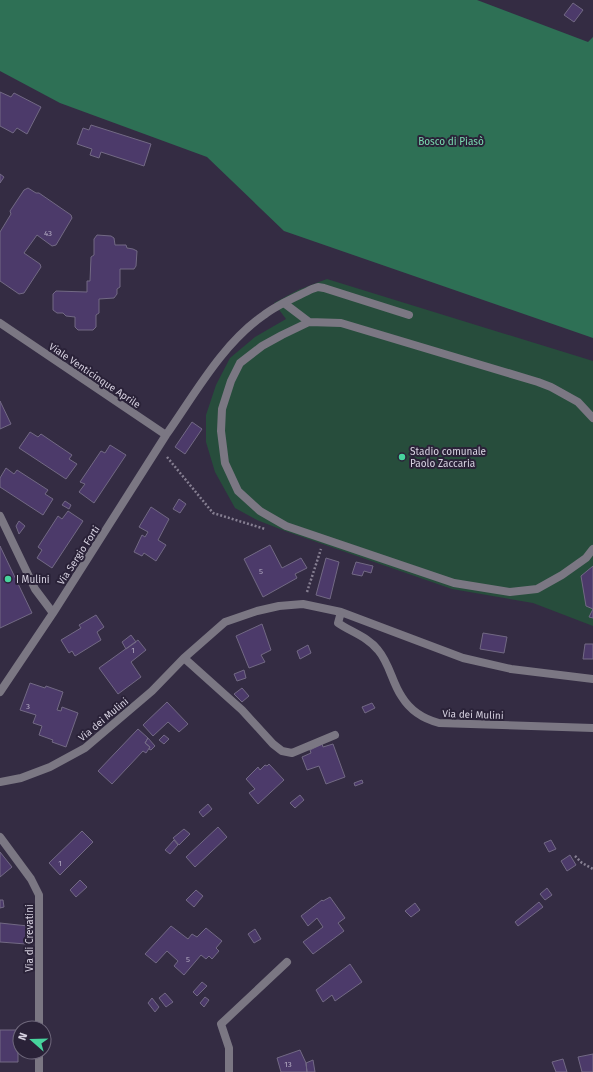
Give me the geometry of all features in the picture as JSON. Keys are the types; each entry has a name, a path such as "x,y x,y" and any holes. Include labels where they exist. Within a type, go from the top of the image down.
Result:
{"street":[{"path":"158,447 224,352 250,325 264,314 284,303 318,287 409,315"},
{"path":"284,303 309,322"},
{"path":"593,418 578,402 551,387 538,382 341,323 309,322 282,334 262,346 240,363 231,381 222,409 221,431 225,463 238,491 260,511 286,526 454,583 510,592 537,589 586,558 593,549"},
{"name":"Viale Venticinque Aprile","path":"0,323 166,435"},
{"name":"Via Sergio Forti","path":"0,692 53,613 158,447"},
{"path":"0,516 35,589 53,613"},
{"name":"Via dei Mulini","path":"0,782 21,778 50,767 84,748 152,691 184,658 225,622 257,611 279,606 303,604 340,612 463,658 511,669 593,678"},
{"name":"Via dei Mulini","path":"340,612 338,623 348,630 361,635 372,642 380,651 402,697 414,711 429,720 439,723 593,728"},
{"path":"184,658 242,710 273,744 282,751 292,753 335,735"},
{"name":"Via di Crevatini","path":"0,837 31,879 39,895 39,1020"},
{"path":"229,1072 229,1048 221,1024 287,962"},
{"path":"39,1060 39,1072"}],"path":[{"path":"158,447 213,513 271,531"},
{"path":"303,604 321,548"},
{"path":"575,856 582,863 593,869"}],"green space":[{"name":"Bosco di Piasò","path":"0,0 477,0 588,42 593,37 593,338 284,231 207,157 60,103 0,71"},
{"name":"Stadio comunale Paolo Zaccaria","path":"327,279 593,361 593,626 533,603 452,589 285,531 257,520 235,508 215,472 206,442 206,415 216,385 230,358 255,337 286,319 274,303 298,290"}],"building":[{"path":"573,3 583,10 574,22 564,15"},
{"path":"0,92 11,97 14,93 41,107 27,134 17,128 13,133 0,126"},
{"path":"91,125 151,144 144,166 101,152 99,158 90,155 92,149 77,144 83,128 89,130"},
{"path":"0,174 4,177 0,183"},
{"path":"28,188 36,193 39,193 71,215 72,218 56,245 52,246 37,235 24,253 40,264 41,267 24,293 19,294 0,281 0,232 11,214 10,211 24,190"},
{"path":"97,235 111,236 114,238 115,245 126,245 127,248 137,251 136,266 134,269 120,269 120,287 117,289 117,294 114,298 99,299 99,313 96,315 96,327 93,330 78,330 75,327 75,317 66,316 63,313 57,313 53,310 53,294 56,291 87,292 87,281 90,281 91,257 94,255 94,239"},
{"path":"0,401 11,424 0,429"},
{"path":"192,422 202,429 185,454 175,447"},
{"path":"30,432 38,437 41,434 72,455 69,459 77,464 66,479 19,448"},
{"path":"110,445 126,455 94,503 79,492 85,484 80,482 101,451 105,453"},
{"path":"6,468 14,474 17,470 48,490 45,494 53,499 43,515 0,487 0,478"},
{"path":"179,499 186,504 180,513 173,509"},
{"path":"65,501 71,505 69,509 62,505"},
{"path":"151,507 169,519 158,540 166,545 156,561 144,553 142,556 134,552 142,535 145,537 148,532 139,527"},
{"path":"68,511 83,521 52,568 37,558 42,550 38,547 58,516 62,519"},
{"path":"19,521 25,526 19,534 16,526"},
{"path":"270,545 282,568 301,558 307,568 295,574 297,578 263,597 244,559"},
{"name":"I Mulini","path":"0,546 32,613 0,628"},
{"path":"326,558 339,562 330,599 316,595"},
{"path":"356,562 373,566 371,573 364,571 362,576 352,574"},
{"path":"593,566 593,609 586,606 581,576"},
{"path":"593,609 593,618 589,617"},
{"path":"96,615 104,627 97,632 101,640 75,656 72,651 69,653 61,640 81,628 79,625"},
{"path":"262,624 271,650 261,655 265,662 249,668 236,636"},
{"path":"483,633 507,637 504,653 480,649"},
{"path":"131,635 136,642 126,649 122,642"},
{"path":"138,640 146,650 131,662 141,677 118,694 99,668"},
{"path":"585,644 593,644 593,659 583,659"},
{"path":"308,645 311,653 300,659 297,651"},
{"path":"244,670 246,678 237,681 234,674"},
{"path":"30,683 45,688 46,686 63,692 57,710 61,711 62,707 78,713 66,747 39,735 42,726 33,723 36,715 20,710"},
{"path":"242,688 249,696 242,702 234,694"},
{"path":"167,702 188,724 179,732 168,722 153,736 143,725"},
{"path":"372,703 375,708 365,713 362,707"},
{"path":"138,729 148,738 145,743 150,747 146,753 143,751 112,784 98,771"},
{"path":"164,735 169,739 164,744 159,740"},
{"path":"148,738 155,746 151,750 145,743"},
{"path":"322,744 323,747 333,744 345,777 326,784 319,766 307,770 302,757 311,753 310,750"},
{"path":"269,764 284,780 258,804 249,793 255,789 246,779 258,767 260,770 265,765 267,766"},
{"path":"362,780 363,783 355,786 354,783"},
{"path":"300,795 304,800 295,808 290,803"},
{"path":"208,804 212,809 203,817 199,812"},
{"path":"218,827 227,837 195,867 186,857"},
{"path":"184,829 190,834 179,845 173,838"},
{"path":"82,831 93,842 60,875 49,863"},
{"path":"174,840 178,845 170,854 165,850"},
{"path":"551,840 556,849 549,852 544,843"},
{"path":"0,852 12,867 0,877"},
{"path":"570,855 576,865 567,871 561,861"},
{"path":"80,880 87,887 76,897 70,890"},
{"path":"547,888 552,895 545,900 540,894"},
{"path":"196,890 203,896 194,907 186,900"},
{"path":"330,897 345,918 338,923 344,931 313,954 303,942 323,927 317,918 308,926 301,916 322,900 323,901"},
{"path":"0,900 3,900 4,907 0,908"},
{"path":"539,902 543,907 518,926 515,922"},
{"path":"415,903 420,910 411,917 405,911"},
{"path":"0,923 28,926 26,944 0,942"},
{"path":"171,926 188,939 192,934 197,937 206,928 222,941 216,948 219,951 212,959 209,956 206,959 201,955 184,975 174,966 178,961 167,951 156,963 145,954"},
{"path":"255,929 261,939 254,943 248,934"},
{"path":"350,964 362,982 335,1001 332,995 323,1002 316,990"},
{"path":"202,982 207,986 197,996 193,992"},
{"path":"165,993 173,1002 166,1007 159,998"},
{"path":"205,997 209,1000 204,1007 200,1003"},
{"path":"152,998 159,1007 155,1012 148,1003"},
{"path":"0,1030 12,1030 12,1060 18,1060 18,1062 0,1062"},
{"path":"300,1050 306,1063 307,1072 281,1072 277,1058"},
{"path":"593,1054 593,1072 582,1072 578,1057"},
{"path":"563,1059 567,1072 556,1072 552,1062"},
{"path":"313,1060 315,1072 307,1072 306,1063"}],"place":[{"name":"Stadio comunale Paolo Zaccaria","path":"402,457"},
{"name":"I Mulini","path":"8,579"}]}
